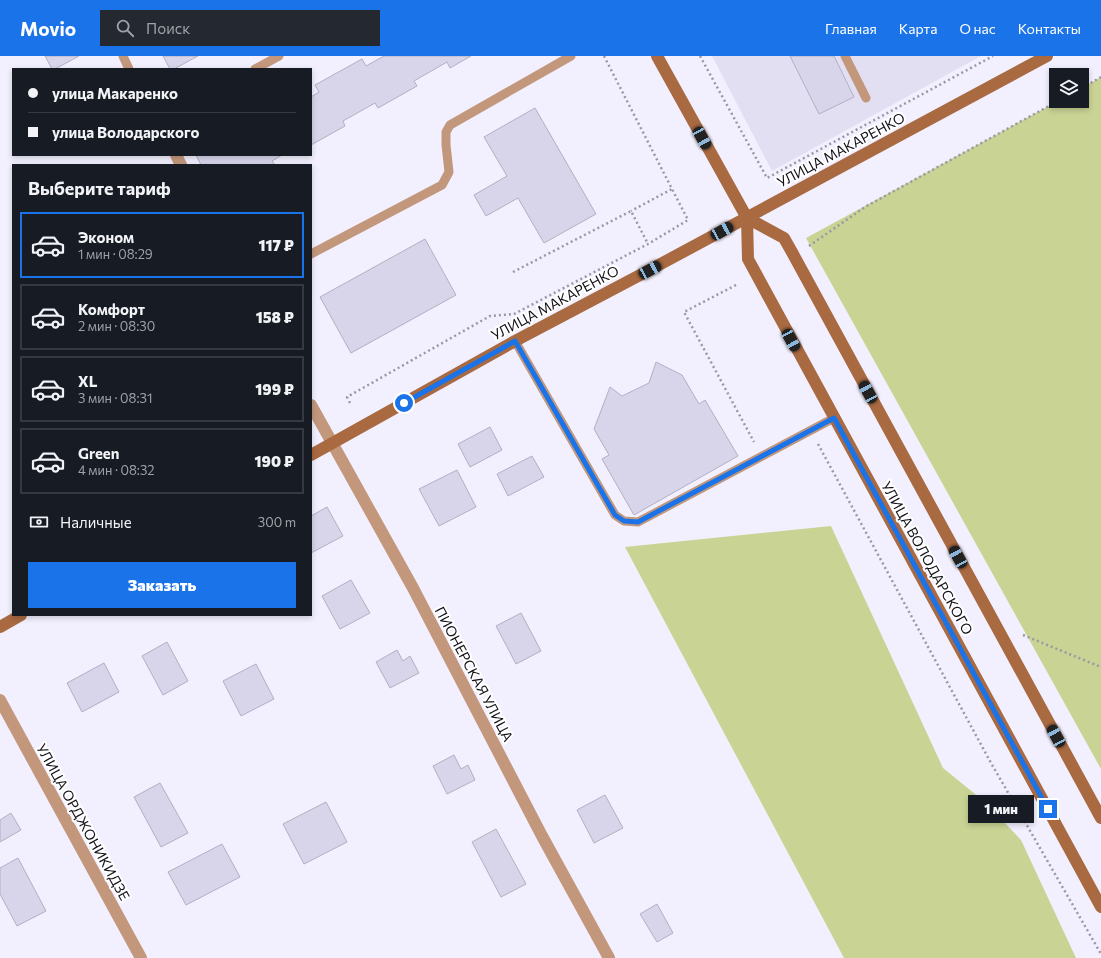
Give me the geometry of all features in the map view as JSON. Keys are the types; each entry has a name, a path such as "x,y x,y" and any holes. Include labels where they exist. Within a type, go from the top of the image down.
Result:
{"main road":[{"name":"УЛИЦА ВОЛОДАРСКОГО","path":"657,56 747,218 748,260 1101,907"},
{"name":"УЛИЦА МАКАРЕНКО","path":"312,454 515,341 1047,56"},
{"name":"УЛИЦА ВОЛОДАРСКОГО","path":"747,218 784,238 1101,818"},
{"path":"0,627 19,616"}],"street":[{"name":"ПИОНЕРСКАЯ УЛИЦА","path":"312,407 413,588 542,836 609,958"},
{"name":"УЛИЦА ОРДЖОНИКИДЗЕ","path":"0,700 141,958"}],"lane":[{"path":"123,56 129,68"},
{"path":"257,68 279,56"},
{"path":"312,253 442,184 449,172 446,132 450,125 571,56"},
{"path":"845,56 866,98"},
{"path":"515,341 615,515 624,521 638,522 834,418"}],"path":[{"path":"350,403 347,397 490,316 514,314 648,244 688,220 604,56"},
{"path":"700,56 767,178 993,56"},
{"path":"1089,84 1101,78"},
{"path":"808,246 864,207 1049,106"},
{"path":"513,272 672,188"},
{"path":"631,210 648,244"},
{"path":"736,285 684,312 762,456"},
{"path":"810,430 991,763 1101,954"},
{"path":"1023,635 1101,667"}],"shaded area":[{"path":"712,56 981,56 772,171"}],"green space":[{"path":"1101,77 1101,769 806,238 1049,106 1049,108 1089,108 1089,84"},
{"path":"831,526 943,768 986,803 1021,840 1076,958 844,958 625,547"}],"building":[{"path":"45,56 79,56 57,68 51,68"},
{"path":"163,56 198,56 176,68 169,68"},
{"path":"384,56 471,56 450,68 447,62 414,81 417,86 378,108 375,103 343,121 345,126 312,144 312,96 319,92 315,85 362,59 366,66"},
{"path":"790,56 834,56 854,97 819,114"},
{"path":"535,108 596,214 544,243 518,198 486,216 474,195 507,176 484,137"},
{"path":"196,156 280,156 272,161 274,164 200,164"},
{"path":"425,239 456,295 351,353 320,297"},
{"path":"656,362 682,375 699,404 705,400 738,456 634,515 602,459 609,455 594,429 610,387 622,396 649,383"},
{"path":"490,427 502,450 470,467 458,444"},
{"path":"532,456 544,477 508,496 497,474"},
{"path":"457,470 476,507 439,526 419,489"},
{"path":"327,507 343,536 312,552 312,515"},
{"path":"351,580 370,613 340,629 322,596"},
{"path":"521,613 541,651 516,664 496,626"},
{"path":"167,642 188,681 163,695 142,656"},
{"path":"397,650 403,661 410,656 419,673 390,688 376,662"},
{"path":"104,663 119,692 82,712 67,683"},
{"path":"256,664 274,699 241,716 223,681"},
{"path":"454,755 461,769 468,765 475,780 447,794 433,766"},
{"path":"160,783 188,833 161,847 134,797"},
{"path":"605,795 623,828 594,843 577,810"},
{"path":"326,802 347,842 304,864 283,824"},
{"path":"11,813 21,830 0,842 0,820"},
{"path":"496,829 526,884 501,897 472,842"},
{"path":"222,844 240,877 186,905 168,872"},
{"path":"18,858 46,911 17,926 0,894 0,868"},
{"path":"657,904 673,933 657,942 640,914"}],"route":[{"path":"404,403 515,341 615,515 624,521 638,522 834,418 1048,809"}]}
